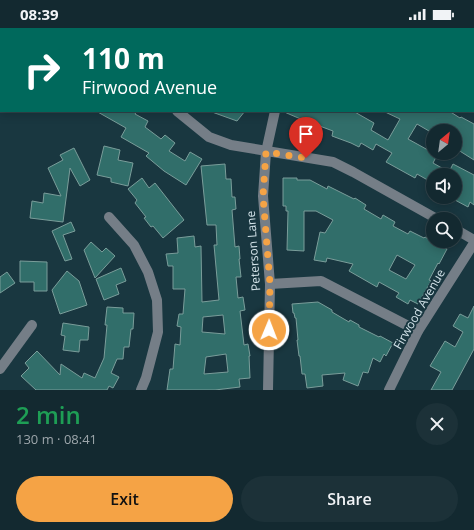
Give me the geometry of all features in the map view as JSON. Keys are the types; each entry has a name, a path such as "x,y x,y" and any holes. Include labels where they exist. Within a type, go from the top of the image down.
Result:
{"street":[{"path":"178,112 209,137 231,145 333,162 354,172 426,213"},
{"name":"Peterson Lane","path":"268,390 270,284 263,196 266,152 275,112"},
{"path":"109,217 134,246 148,272 157,300 158,332 146,378 140,390"},
{"name":"Firwood Avenue","path":"390,390 418,332 474,242 462,234"},
{"path":"270,284 321,281 418,332"},
{"path":"0,369 32,325"}],"building":[{"path":"98,112 136,112 135,114 148,121 145,127 161,139 165,135 175,143 169,151 185,161 190,152 202,159 186,185 164,171 146,156 149,153 121,137 126,128"},
{"path":"212,112 244,112 237,121"},
{"path":"284,112 355,112 374,123 371,130 388,140 400,119 385,112 451,112 474,124 474,160 462,152 462,124 426,124 426,129 417,124 408,139 426,149 426,160 434,160 433,163 442,168 426,168 426,179 417,174 415,178 386,162 392,153 376,144 373,150 361,143 359,147 332,136 333,131 317,125 313,136 299,130 303,120"},
{"path":"104,146 120,150 118,160 133,163 128,186 111,182 111,178 97,175"},
{"path":"74,148 90,180 80,186 70,168 63,222 30,218 32,201 43,203 44,193 61,196 48,168 63,160 60,155"},
{"path":"225,164 226,179 231,179 232,197 235,197 236,209 232,210 235,247 239,246 240,259 241,277 236,277 238,298 243,297 245,310 240,311 244,345 248,344 250,356 250,378 239,379 240,387 215,390 167,390 170,369 173,369 175,344 180,345 181,327 177,326 179,314 183,314 185,289 173,289 173,266 168,266 166,254 178,253 177,238 194,236 195,247 201,246 202,302 219,300 214,245 217,245 216,225 207,225 201,166","holes":["223,315 225,334 202,332 203,317","226,354 228,372 204,374 206,357"]},
{"path":"453,164 461,168 451,168"},
{"path":"462,169 474,175 474,205 470,202 468,207 462,204"},
{"path":"142,178 149,188 155,183 184,220 163,238 144,218 146,217 135,203 137,200 128,189"},
{"path":"283,178 310,180 327,189 328,186 354,199 355,198 366,205 364,209 381,219 383,215 395,222 393,226 408,234 410,231 426,238 426,248 447,249 429,280 431,281 418,304 410,300 408,304 396,297 399,293 379,282 377,287 349,271 353,264 327,258 326,262 314,260 320,232 325,233 333,220 316,211 304,211 304,251 287,250 288,211 286,211 286,206 283,206","holes":["397,255 415,265 406,279 389,270"]},
{"path":"71,222 75,231 63,235 72,259 65,261 52,231"},
{"path":"91,242 102,252 106,248 115,256 95,278 84,250"},
{"path":"20,261 47,262 47,291 34,291 34,282 20,282"},
{"path":"121,268 126,281 116,285 119,294 104,300 96,279"},
{"path":"67,271 79,281 87,305 60,314 52,290"},
{"path":"7,272 15,283 0,293 0,277"},
{"path":"318,302 349,322 350,320 359,325 359,327 393,343 386,356 384,354 380,362 373,358 368,373 363,372 358,386 343,380 345,373 322,375 323,386 307,388 305,374 302,374 297,340 296,318 293,313 292,304"},
{"path":"474,306 474,349 452,390 431,390 441,372 430,366 445,341 455,347 463,332 453,326 460,314 468,318"},
{"path":"107,307 123,308 123,313 134,313 133,329 131,329 129,347 124,347 123,359 117,359 111,373 119,377 113,388 109,386 107,390 36,390 21,376 29,368 25,363 37,351 60,375 61,364 82,378 84,373 95,378 104,358"},
{"path":"63,323 89,327 88,340 80,340 79,352 63,350 65,336 61,335"}],"route":[{"path":"269,330 270,284 263,196 266,152 306,158"}]}
